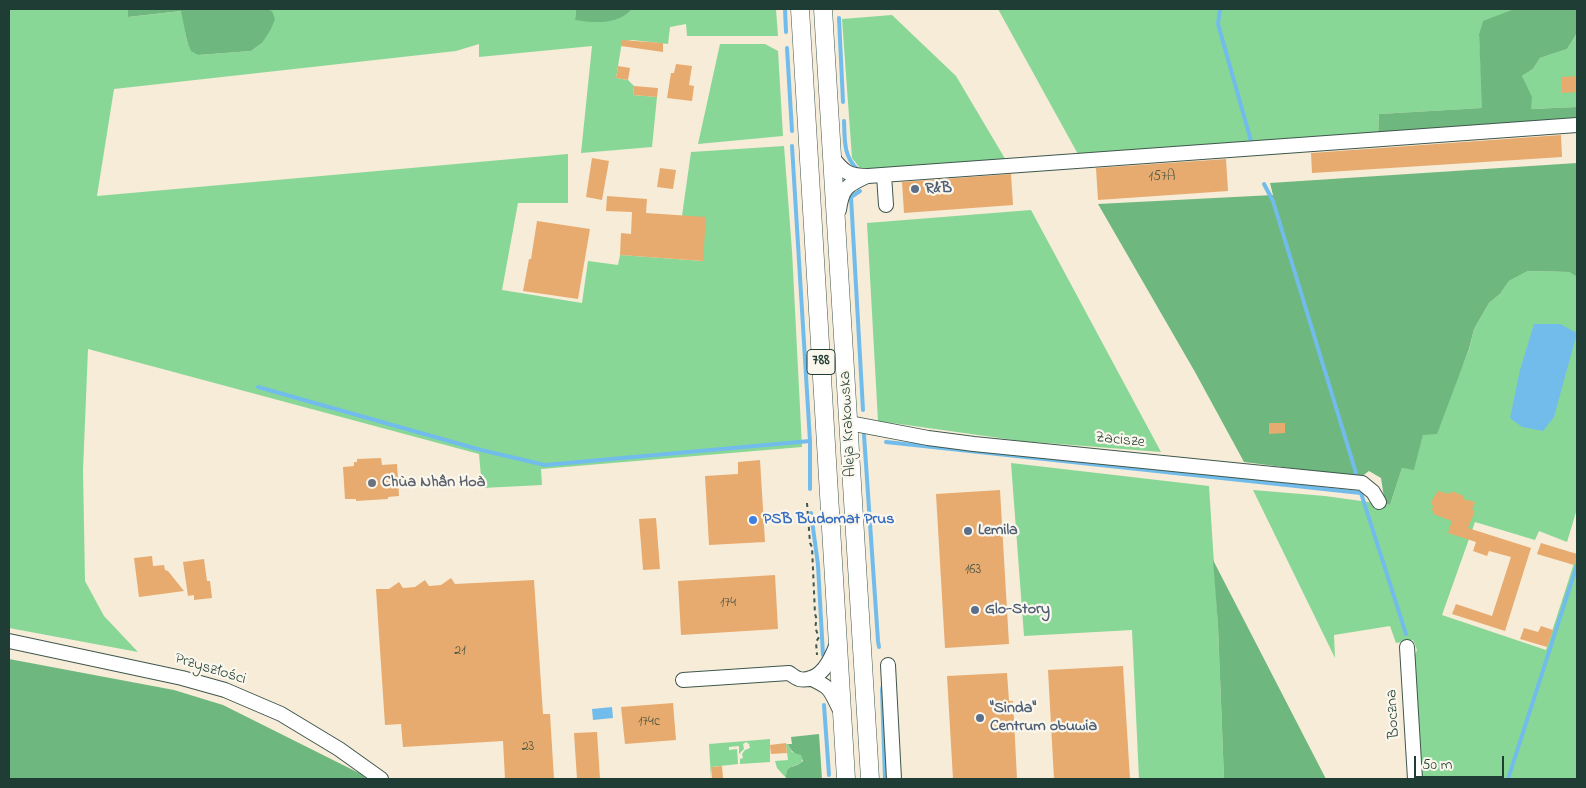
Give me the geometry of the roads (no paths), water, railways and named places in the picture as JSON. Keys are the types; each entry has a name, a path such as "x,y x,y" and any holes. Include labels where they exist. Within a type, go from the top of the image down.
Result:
{"main road":[{"name":"Aleja Krakowska","path":"800,9 846,779"},
{"name":"Aleja Krakowska","path":"824,9 870,779"}],"street":[{"path":"832,157 849,174 868,176 1577,125"},
{"path":"884,175 886,205"},
{"path":"836,225 841,196 846,188 853,182 868,176"},
{"name":"Zacisze","path":"849,423 928,438 974,444 1362,483 1373,492 1379,502"},
{"name":"Przyszłości","path":"9,641 182,678 225,690 281,714 339,749 381,779"},
{"path":"683,680 789,673 798,679 810,678 825,669 838,641"},
{"name":"Boczna","path":"1407,647 1416,779"},
{"path":"888,665 894,779"},
{"path":"810,678 827,686 842,714"}],"water":[{"path":"1534,324 1560,324 1577,333 1554,417 1543,431 1522,427 1510,418 1520,370"},
{"path":"612,707 613,718 593,720 592,709"}],"waterway":[{"path":"785,9 786,32"},
{"path":"1220,9 1218,24 1251,141"},
{"path":"839,18 843,102"},
{"path":"787,48 792,131"},
{"path":"844,121 847,153 852,164 857,169"},
{"path":"792,146 810,441 810,489"},
{"path":"1264,184 1273,201 1356,473"},
{"path":"860,191 851,197 863,410"},
{"path":"258,387 481,450 545,465 810,441"},
{"path":"864,435 879,647"},
{"path":"886,442 1361,493 1406,634"},
{"path":"811,513 818,565 823,655"},
{"path":"1508,779 1577,565"},
{"path":"883,685 885,779"},
{"path":"824,705 829,775"}],"place":[{"name":"R&B","path":"915,189"},
{"name":"Chùa Nhân Hoà","path":"372,483"},
{"name":"PSB Budomat Prus","path":"753,520"},
{"name":"Lemila","path":"968,531"},
{"name":"Glo-Story","path":"975,610"},
{"name":"\"Sinda\" Centrum obuwia","path":"980,718"}]}
